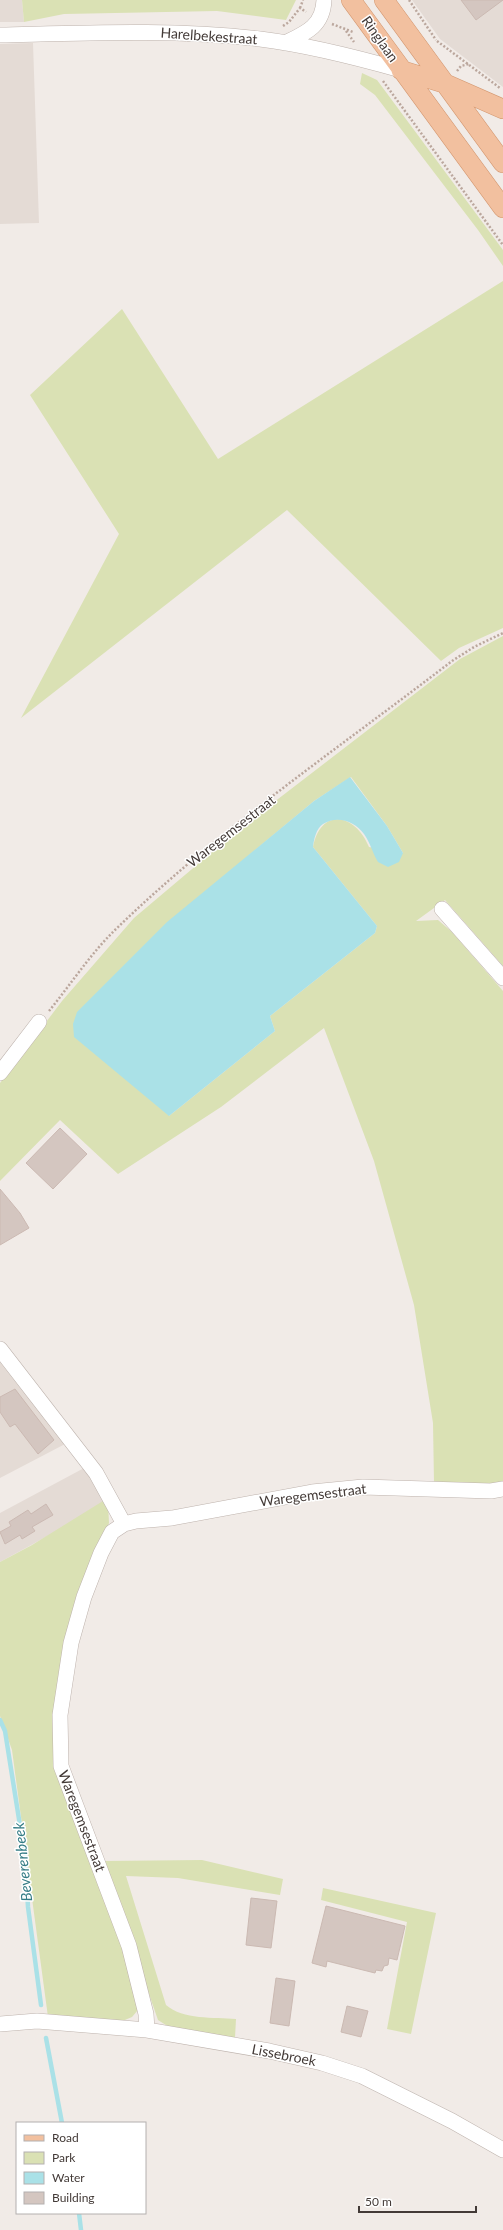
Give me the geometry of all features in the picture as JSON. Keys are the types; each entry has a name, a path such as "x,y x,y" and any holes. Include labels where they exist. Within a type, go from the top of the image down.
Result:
{"main road":[{"name":"Ringlaan","path":"351,0 408,74 503,208"},
{"name":"Ringlaan","path":"384,0 429,61 451,79 503,163"},
{"path":"408,74 451,79 503,109"}],"street":[{"path":"285,43 313,28 323,12 324,0"},
{"name":"Harelbekestraat","path":"0,35 159,32 285,43 368,61 408,74"},
{"path":"442,909 503,978"},
{"path":"0,1073 39,1022"},
{"path":"0,1349 96,1473 124,1524"},
{"name":"Waregemsestraat","path":"147,2030 146,2014 129,1946 60,1766 60,1715 66,1669 84,1597 101,1553 112,1532 124,1524 172,1518 292,1495 363,1487 491,1491 503,1489"},
{"name":"Lissebroek","path":"0,2024 46,2022 147,2030 277,2053 322,2063 362,2076 452,2121 503,2150"}],"path":[{"path":"300,8 303,0"},
{"path":"409,0 437,41 503,90"},
{"path":"346,31 503,245"},
{"path":"451,79 461,66 470,65"},
{"name":"Waregemsestraat","path":"39,1022 115,930 182,870 226,834 452,661 474,647 503,633"}],"shaded area":[{"path":"0,0 22,0 24,22 0,22"},
{"path":"412,0 503,0 503,87 440,39"},
{"path":"33,43 39,223 0,224 0,44"},
{"path":"0,1360 67,1443 0,1478"},
{"path":"86,1467 108,1503 0,1562 0,1513"}],"green space":[{"path":"22,0 296,0 286,20 217,11 64,14 24,22"},
{"path":"362,73 377,80 503,250 503,266 478,230 375,95 360,84"},
{"path":"503,281 503,628 459,648 441,661 287,510 21,718 119,534 30,395 122,309 218,459"},
{"path":"503,636 503,966 445,900 416,921 438,920 452,932 503,991 503,1483 434,1483 433,1423 414,1305 374,1161 324,1028 221,1107 118,1174 60,1120 0,1181 0,1083 62,1001 134,918 243,826 460,659","holes":["351,777 387,826 403,853 369,847 356,827 339,819 331,820 323,825 317,834 313,847 377,926 375,933 270,1016 275,1031 169,1116 248,856 314,801"]},
{"path":"103,1501 108,1503 109,1523 91,1569 55,1734 123,1943 138,2010 132,2017 120,2022 48,2017 12,1750 0,1716 0,1562 32,1545"},
{"path":"202,1860 283,1879 280,1895 178,1878 126,1876 166,2005 181,2013 199,2017 236,2019 235,2038 169,2027 158,2020 103,1861"},
{"path":"323,1888 436,1913 411,2034 387,2029 407,1922 321,1900"}],"water":[{"path":"350,777 387,826 403,853 399,862 388,867 378,862 368,841 360,829 351,823 340,820 328,821 321,826 317,831 313,847 377,926 375,933 270,1016 275,1031 169,1116 74,1037 73,1024 77,1012 167,922 314,801"}],"building":[{"path":"461,0 503,0 476,20"},
{"path":"60,1128 87,1154 53,1189 26,1163"},
{"path":"0,1189 20,1213 29,1228 0,1245"},
{"path":"15,1389 54,1440 38,1454 15,1424 10,1427 0,1412 0,1397"},
{"path":"46,1504 53,1515 32,1527 35,1531 22,1539 20,1535 5,1544 0,1532 11,1526 9,1522 28,1510 31,1514"},
{"path":"251,1898 277,1901 271,1948 246,1945"},
{"path":"326,1906 405,1926 397,1960 389,1958 388,1965 384,1966 382,1971 376,1970 375,1973 327,1961 326,1967 312,1963"},
{"path":"276,1978 295,1981 289,2026 270,2023"},
{"path":"347,2006 368,2011 361,2037 341,2032"}],"waterway":[{"name":"Beverenbeek","path":"0,1720 5,1731 25,1857 28,1907 41,2005"},
{"name":"Beverenbeek","path":"46,2038 62,2122"},
{"name":"Beverenbeek","path":"79,2214 81,2230"}]}
